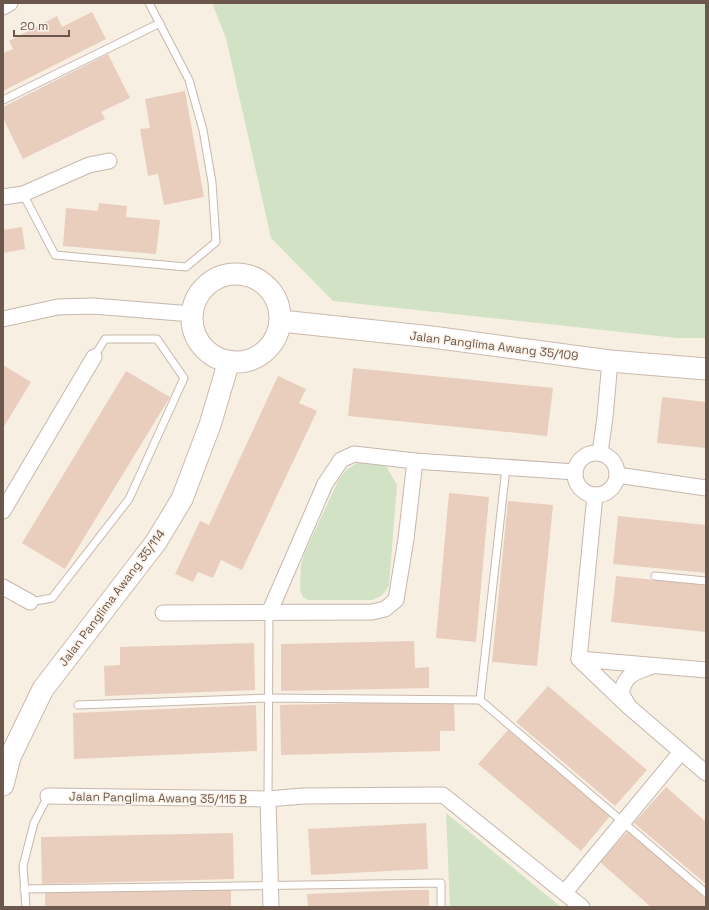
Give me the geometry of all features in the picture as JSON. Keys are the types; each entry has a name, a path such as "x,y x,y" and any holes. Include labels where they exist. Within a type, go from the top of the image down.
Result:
{"street":[{"path":"3,7 10,3"},
{"path":"3,197 23,194 89,165 109,160"},
{"path":"228,275 242,275 256,279 267,287 276,298 281,321 275,340 265,352 253,359 238,362 223,361 210,354 199,343 193,329 192,314 196,301 204,289 215,280 228,275"},
{"path":"3,320 58,307 93,306 192,314"},
{"name":"Jalan Panglima Awang 35/109","path":"281,321 432,337 610,361 706,369"},
{"path":"3,511 94,357"},
{"name":"Jalan Panglima Awang 35/114","path":"3,786 10,757 43,689 156,542 182,499 210,426 229,361"},
{"path":"600,453 610,361"},
{"path":"600,453 606,455 614,463 617,475 616,481 612,487 601,494 595,495 582,490 575,478 575,472 577,465 586,455 600,453"},
{"path":"269,613 325,484 341,460 354,454 415,461 575,472"},
{"path":"163,613 372,612 385,609 396,600 406,539 415,461"},
{"path":"617,475 706,488"},
{"path":"579,659 595,495"},
{"path":"3,587 30,602"},
{"path":"579,659 706,670"},
{"path":"579,659 628,706 706,773"},
{"path":"628,706 621,693 624,682 633,673 652,666"},
{"path":"565,892 681,752"},
{"name":"Jalan Panglima Awang 35/115 B","path":"48,796 268,799 303,796 442,795 582,907"},
{"path":"268,799 270,907"}],"lane":[{"path":"23,194 55,255 186,267 216,242 212,182 203,130 189,80 149,3"},
{"path":"3,100 160,23"},
{"path":"30,602 52,598 129,499 184,378 157,339 105,339 94,357"},
{"path":"480,700 506,468"},
{"path":"656,576 706,581"},
{"path":"268,799 269,613"},
{"path":"78,705 268,698 480,700 706,893"},
{"path":"26,907 23,866 34,823 48,796"},
{"path":"24,889 441,883 441,907"}],"green space":[{"path":"212,3 706,3 706,338 677,338 333,301 271,238 226,38"},
{"path":"357,463 376,463 386,466 397,485 389,585 378,598 372,600 308,600 303,597 300,590 301,565 305,552 339,479 346,470"},
{"path":"446,813 561,907 450,907"}],"building":[{"path":"92,12 106,39 3,91 3,53 13,49 9,41 57,16 62,27"},
{"path":"108,54 130,98 101,112 105,119 23,159 3,118 3,107"},
{"path":"185,91 204,197 164,205 158,174 148,176 140,129 150,128 145,99"},
{"path":"99,203 127,206 126,217 160,220 156,254 63,246 66,208 98,211"},
{"path":"22,227 25,249 3,253 3,230"},
{"path":"3,365 31,382 3,428"},
{"path":"353,368 553,388 547,436 348,416"},
{"path":"126,371 170,397 65,569 22,543"},
{"path":"278,376 306,389 299,403 317,411 242,570 221,560 213,578 198,572 193,582 175,574 200,521 209,525"},
{"path":"662,397 706,402 706,448 657,443"},
{"path":"449,493 489,497 476,642 436,638"},
{"path":"508,501 553,505 537,666 492,662"},
{"path":"618,516 706,525 706,573 613,564"},
{"path":"616,576 706,585 706,632 611,622"},
{"path":"414,641 415,668 429,667 429,688 281,691 281,644"},
{"path":"254,643 255,690 105,696 104,666 120,665 120,647"},
{"path":"548,686 647,770 615,806 516,722"},
{"path":"454,701 455,731 440,731 440,751 281,755 280,705"},
{"path":"256,705 257,751 74,759 73,713"},
{"path":"508,730 610,816 581,851 478,764"},
{"path":"666,787 706,822 706,884 634,823"},
{"path":"426,823 428,869 311,875 308,829"},
{"path":"628,831 706,899 706,907 651,907 600,862"},
{"path":"233,833 234,879 42,884 41,837"},
{"path":"231,890 231,907 45,907 45,892"},
{"path":"429,890 429,907 308,907 307,894"}]}
